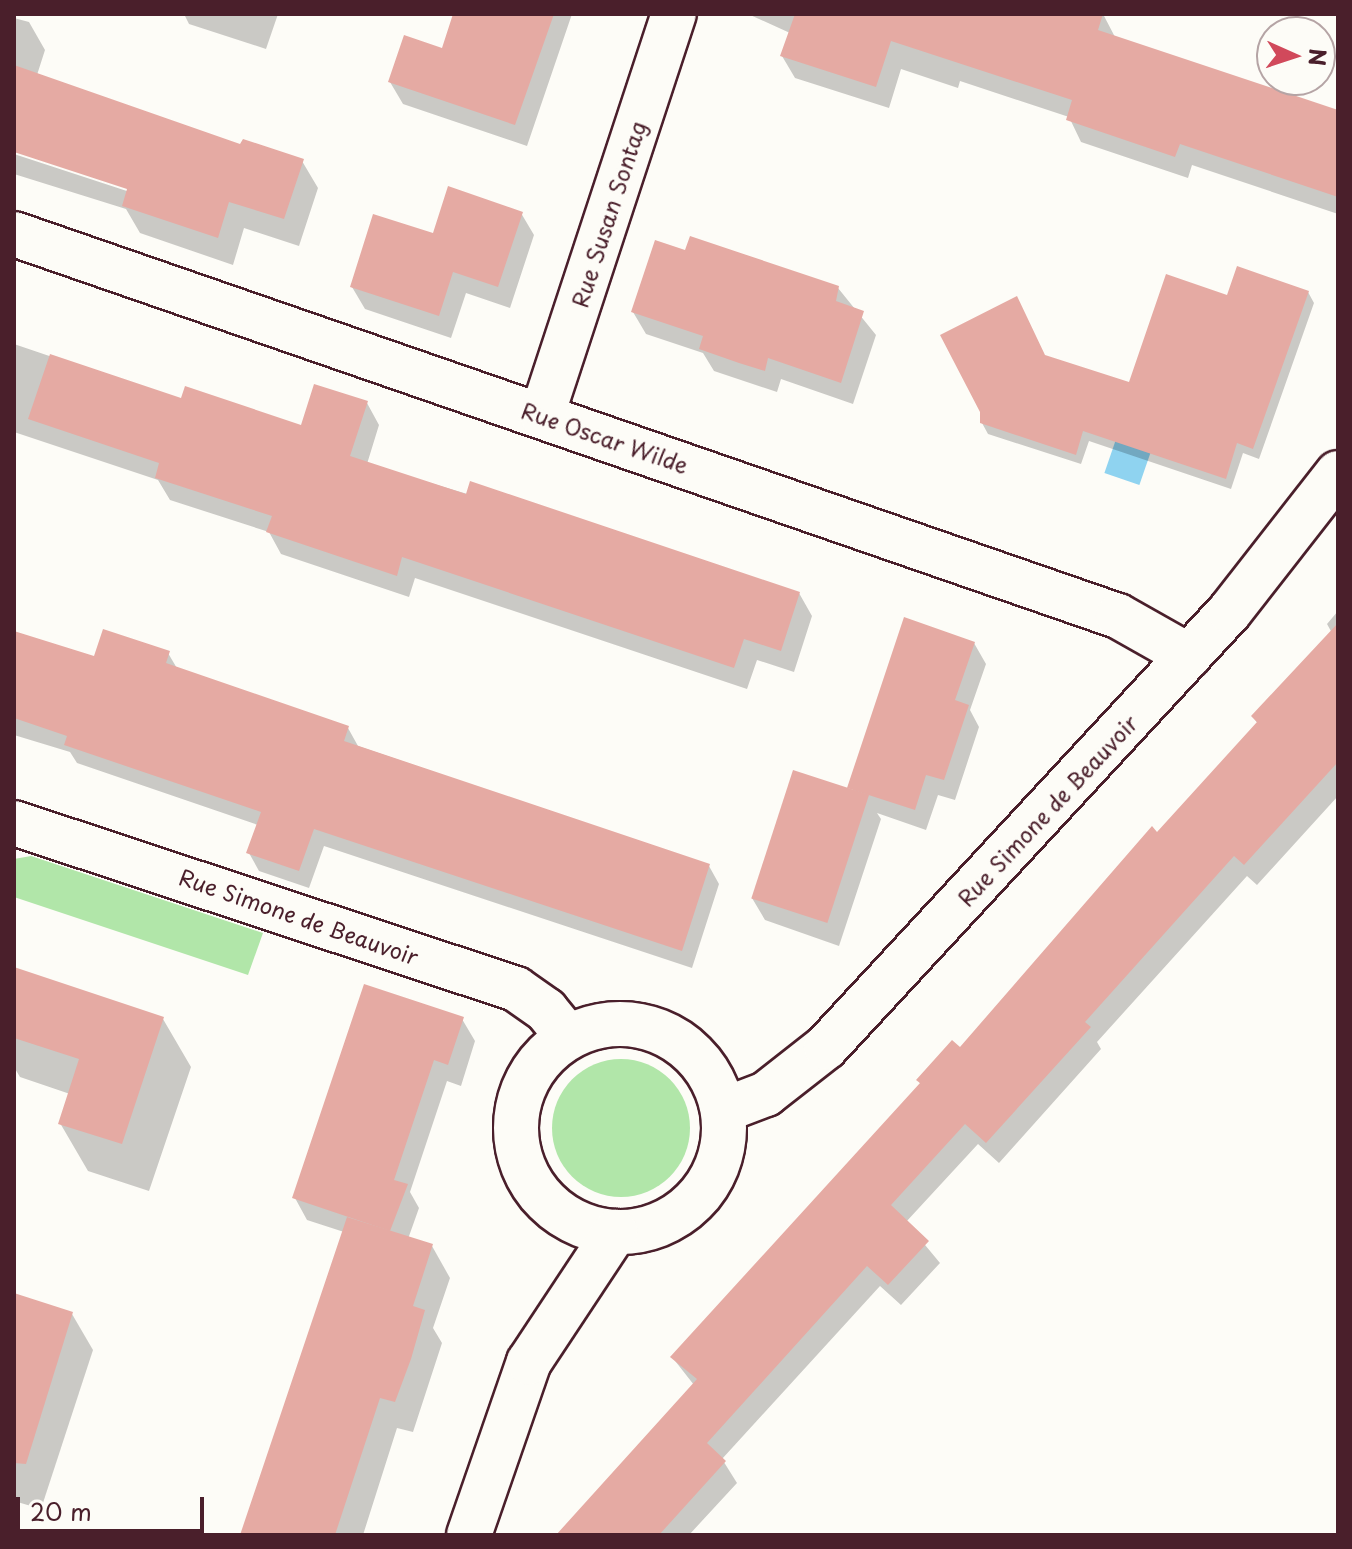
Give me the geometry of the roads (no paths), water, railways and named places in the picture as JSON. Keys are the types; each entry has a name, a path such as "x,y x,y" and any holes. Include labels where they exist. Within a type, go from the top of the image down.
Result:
{"street":[{"name":"Rue Susan Sontag","path":"542,415 674,14"},
{"name":"Rue Oscar Wilde","path":"14,234 1118,616 1189,656"},
{"name":"Rue Simone de Beauvoir","path":"724,1110 766,1094 826,1047 1189,656 1338,473"},
{"name":"Rue Simone de Beauvoir","path":"14,823 516,989 546,1010 568,1037"},
{"path":"633,1023 665,1033 693,1052 713,1079 724,1110 724,1141 716,1171 700,1197 677,1217 649,1229 615,1232 585,1227 556,1211 533,1186 519,1154 515,1120 523,1087 542,1058 568,1037 600,1025 633,1023"},
{"path":"469,1535 529,1362 615,1232"}],"water":[{"path":"1135,384 1170,396 1139,485 1104,473"}]}
